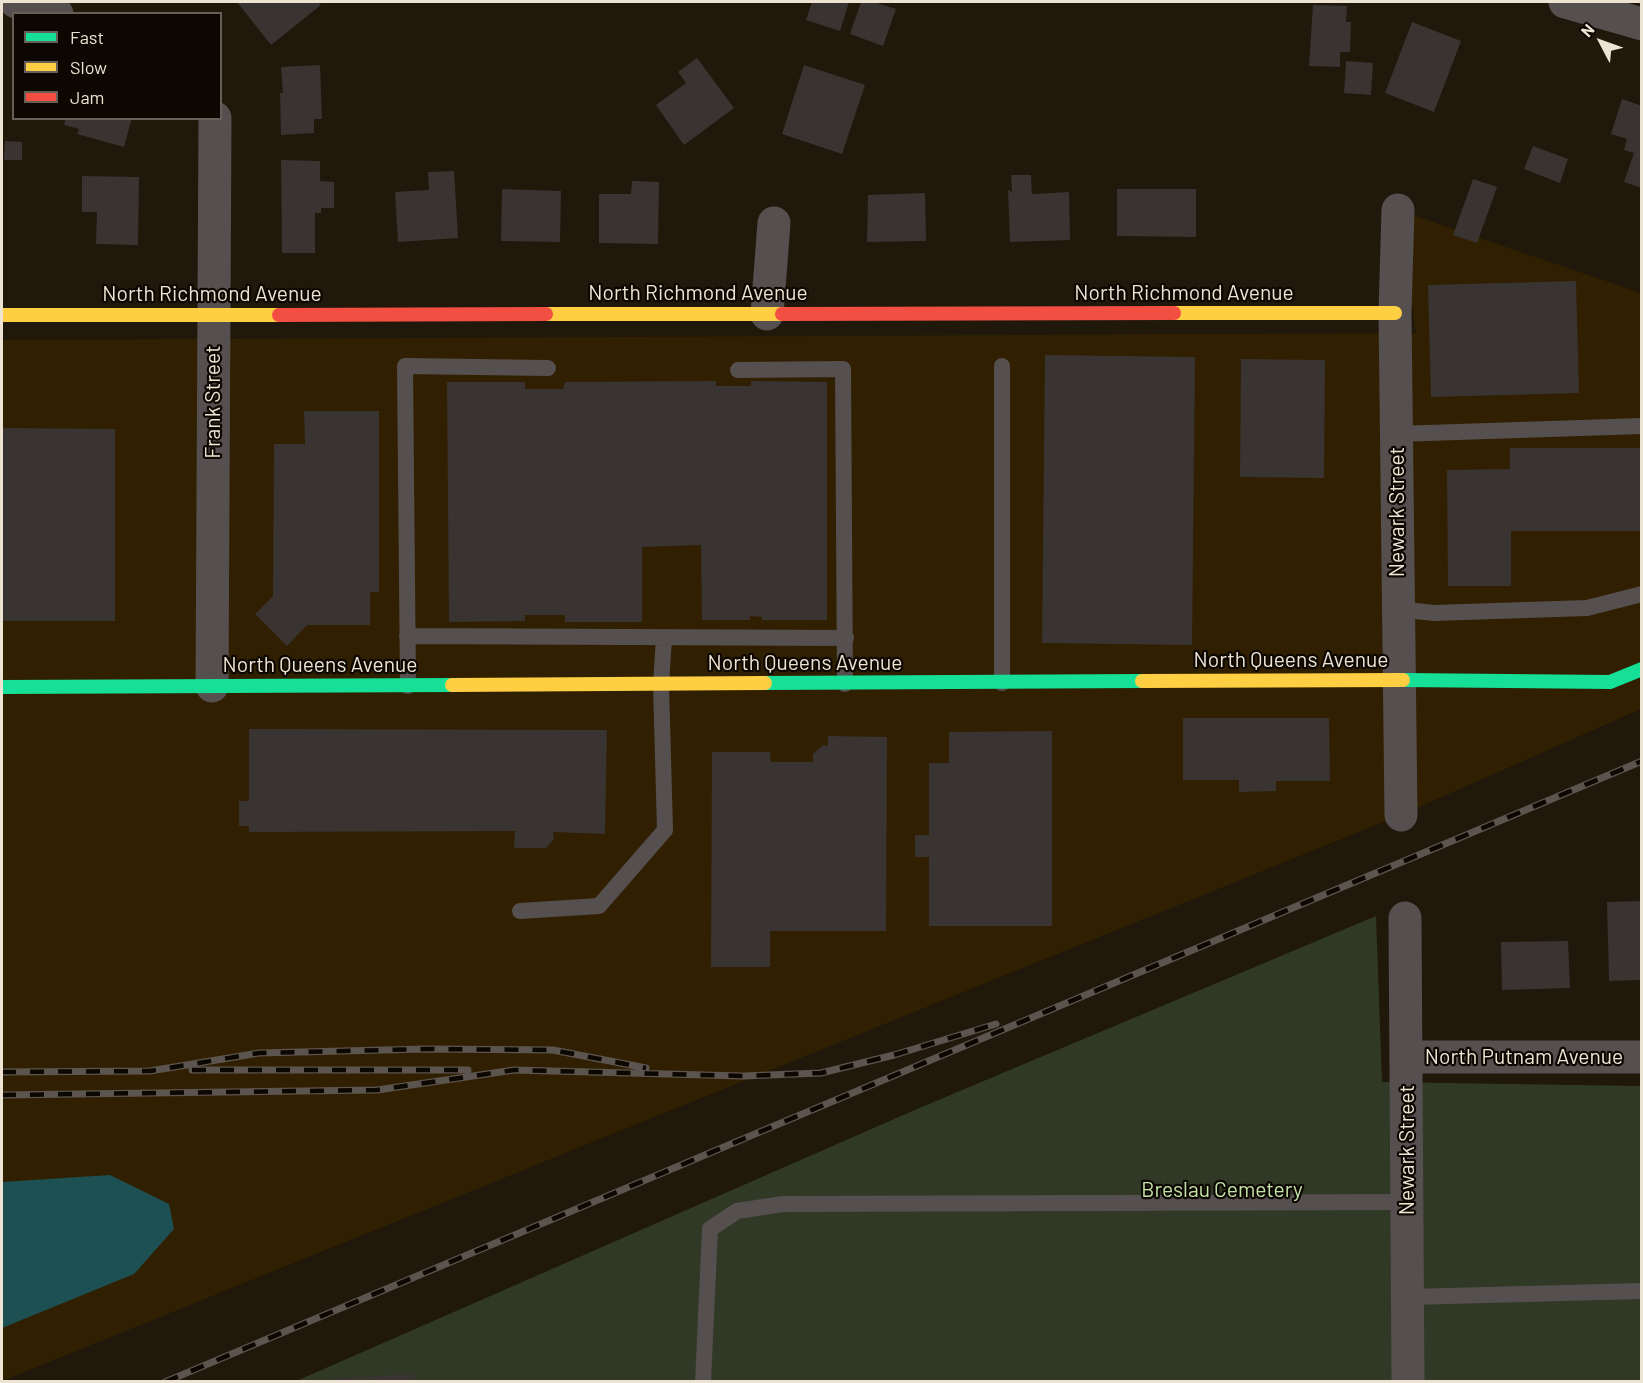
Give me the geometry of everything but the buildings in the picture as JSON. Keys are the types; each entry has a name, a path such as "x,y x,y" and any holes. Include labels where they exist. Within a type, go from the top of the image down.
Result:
{"street":[{"path":"16,2 50,12"},
{"path":"1565,2 1641,24"},
{"name":"Frank Street","path":"212,687 215,120"},
{"name":"Newark Street","path":"1398,210 1395,313 1401,815"},
{"path":"767,314 774,223"},
{"name":"North Richmond Avenue","path":"2,315 1395,313"},
{"name":"North Queens Avenue","path":"2,687 1398,680 1610,682 1641,669"},
{"name":"Newark Street","path":"1404,918 1407,1057 1408,1382"},
{"name":"North Putnam Avenue","path":"1407,1057 1641,1057"}],"lane":[{"path":"408,686 405,366 548,368"},
{"path":"1002,366 1002,683"},
{"path":"738,370 843,369 845,684"},
{"path":"1396,434 1641,426"},
{"path":"1398,609 1434,614 1587,608 1641,594"},
{"path":"407,636 846,638"},
{"path":"520,911 599,906 664,830 661,685 664,638"},
{"path":"703,1382 710,1229 737,1211 783,1204 1408,1203"},
{"path":"1408,1297 1641,1291"}],"shaded area":[{"path":"1398,210 1641,293 1641,709 1401,815 2,1381 2,340 1416,333"}],"green space":[{"name":"Breslau Cemetery","path":"1376,916 1382,1082 1641,1086 1641,1381 294,1382 917,1109"}],"water":[{"path":"110,1175 169,1204 174,1229 134,1274 2,1328 2,1182"}],"railway":[{"path":"165,1382 1642,761"},
{"path":"2,1095 377,1090 514,1070 743,1076 821,1073 894,1055 996,1024"},
{"path":"2,1072 150,1071 259,1053 426,1049 553,1050 646,1068"},
{"path":"192,1070 468,1070"}],"traffic: fast":[{"path":"1403,680 1610,682 1642,669"},
{"path":"765,683 1142,681"},
{"path":"2,687 452,685"}],"traffic: slow":[{"path":"1174,313 1395,313"},
{"path":"546,314 782,314"},
{"path":"2,315 279,315"},
{"path":"1142,681 1403,680"},
{"path":"452,685 765,683"}],"traffic: jam":[{"path":"782,314 1174,313"},
{"path":"279,315 546,314"}]}
